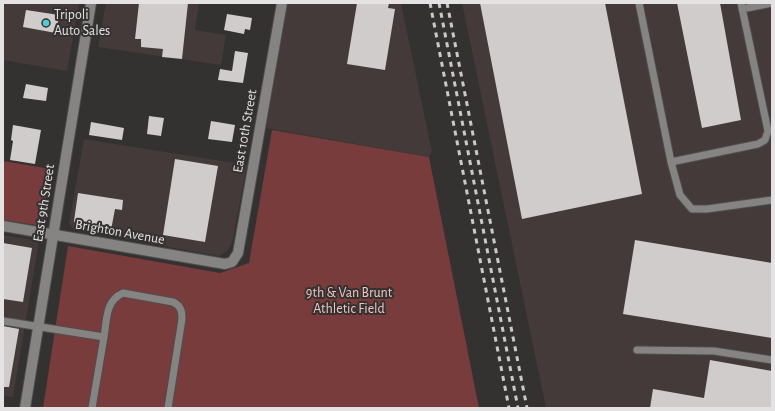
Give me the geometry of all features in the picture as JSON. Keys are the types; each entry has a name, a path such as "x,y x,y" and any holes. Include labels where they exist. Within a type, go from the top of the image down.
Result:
{"street":[{"name":"East 9th Street","path":"25,408 91,3"},
{"name":"East 10th Street","path":"232,262 238,253 282,3"},
{"name":"Brighton Avenue","path":"3,226 225,264 232,262"}],"lane":[{"path":"639,3 671,162 680,195 692,209 706,209 772,200"},
{"path":"671,162 758,144 765,140 768,131 741,6 772,3"},
{"path":"92,408 109,305 116,296 123,293 167,300 178,305 182,311 168,408"},
{"path":"3,320 104,336"},
{"path":"637,350 714,351 772,360"}],"shaded area":[{"path":"3,3 79,3 67,71 3,60"},
{"path":"106,3 199,3 195,30 226,35 221,65 98,47"},
{"path":"288,3 401,3 432,152 429,157 266,128"},
{"path":"462,3 772,3 772,408 546,408"},
{"path":"84,139 247,165 232,243 227,251 219,256 74,230 69,224"},
{"path":"3,235 39,241 13,397 3,396"}],"green space":[{"name":"9th & Van Brunt Athletic Field","path":"272,130 429,157 479,408 43,408 68,246 220,273 249,263"},
{"path":"3,161 51,169 43,219 41,223 36,225 3,220"}],"building":[{"path":"139,3 188,3 182,59 162,57 163,49 141,47 141,39 135,39"},
{"path":"357,3 389,3 388,8 395,9 385,70 347,64"},
{"path":"480,3 605,3 642,194 522,219"},
{"path":"677,3 720,3 741,120 702,128"},
{"path":"26,10 59,15 56,33 23,27"},
{"path":"227,14 252,18 250,30 245,29 244,34 224,30"},
{"path":"235,51 248,53 243,83 218,80 220,69 232,71"},
{"path":"26,84 48,88 46,101 23,98"},
{"path":"149,116 164,118 161,136 147,134"},
{"path":"211,121 235,125 232,142 208,139"},
{"path":"91,122 124,128 122,140 89,135"},
{"path":"13,125 41,130 35,164 10,160 13,141 11,140"},
{"path":"175,159 218,166 205,242 163,235"},
{"path":"78,193 123,200 122,210 115,209 111,230 76,225 74,221"},
{"path":"635,240 772,263 772,338 623,314"},
{"path":"3,243 32,248 23,302 3,299"},
{"path":"3,326 19,329 9,387 3,387"},
{"path":"710,360 772,371 772,408 650,408 653,389 704,398"}],"railway":[{"path":"430,3 509,408"},
{"path":"439,3 518,408"},
{"path":"447,3 527,408"}],"place":[{"name":"Tripoli Auto Sales","path":"46,23"}]}
